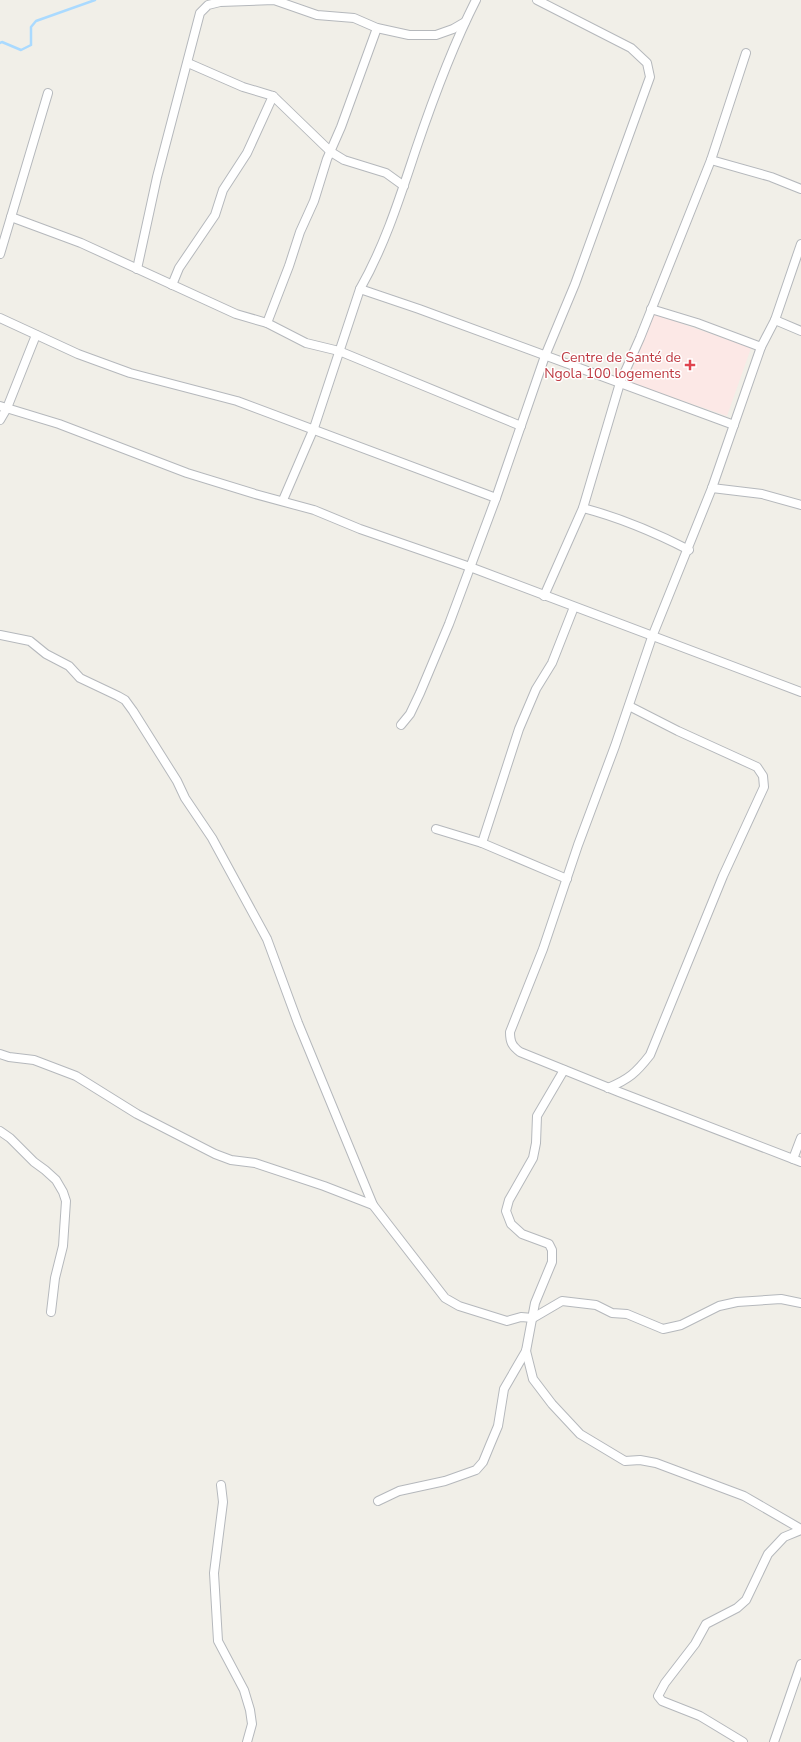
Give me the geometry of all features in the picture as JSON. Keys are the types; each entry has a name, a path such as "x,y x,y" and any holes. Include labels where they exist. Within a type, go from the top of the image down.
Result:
{"street":[{"path":"137,269 148,212 200,13 208,5 220,2 274,0 317,15 354,18 377,28 409,35 436,35 453,29 465,22"},
{"path":"283,500 314,428 360,290 371,271 393,218 424,126 465,22 476,0"},
{"path":"401,725 410,714 428,675 470,567 496,498 545,356 575,284 650,77 647,63 631,48 537,0"},
{"path":"267,322 289,266 300,232 314,201 377,28"},
{"path":"544,596 583,508 620,383 640,338 711,160 746,53"},
{"path":"188,63 243,87 273,96 331,152 344,160 386,173 404,186"},
{"path":"0,254 48,93"},
{"path":"172,285 179,268 215,215 223,190 247,153 273,96"},
{"path":"711,160 771,177 801,189"},
{"path":"11,216 81,243 236,314 267,322 306,343 339,351 521,426"},
{"path":"801,244 775,320 761,347 689,550 652,637 629,706 578,845 543,949 510,1032 512,1046 520,1052 608,1088 801,1162"},
{"path":"360,290 419,309 734,425"},
{"path":"651,309 697,323 761,347"},
{"path":"0,318 36,335 130,373 237,401 314,428 496,498"},
{"path":"775,320 801,331"},
{"path":"0,420 4,407 36,335"},
{"path":"4,407 59,424 187,472 255,494 283,500 470,567 801,692"},
{"path":"712,488 762,494 801,505"},
{"path":"583,508 613,516 646,528 689,550"},
{"path":"482,843 519,729 536,689 552,663 574,607"},
{"path":"0,635 30,641 46,654 69,666 80,678 125,700 133,711 177,780 185,798 212,838 267,939 298,1023 373,1205 445,1298 465,1308 506,1321 521,1317 533,1318 562,1301 596,1305 612,1313 627,1314 663,1329 681,1325 719,1306 737,1302 759,1299 781,1299 801,1303"},
{"path":"608,1088 627,1080 635,1074 650,1055 723,876 764,787 764,776 758,767 678,732 629,706"},
{"path":"436,828 482,843 567,879"},
{"path":"0,1054 9,1057 34,1060 54,1066 76,1076 137,1114 215,1154 230,1160 255,1163 324,1186 373,1205"},
{"path":"378,1501 399,1491 445,1481 476,1470 483,1462 498,1426 504,1389 526,1351 535,1303 552,1262 552,1250 549,1244 522,1234 510,1224 506,1211 509,1200 533,1158 536,1143 537,1116 564,1070"},
{"path":"0,1131 10,1138 34,1162 56,1180 66,1201 63,1246 55,1278 51,1312"},
{"path":"793,1159 801,1138"},
{"path":"526,1351 533,1379 552,1404 580,1434 625,1461 640,1460 656,1463 744,1496 801,1529"},
{"path":"221,1484 223,1502 214,1573 218,1641 244,1690 250,1710 252,1724 247,1742"},
{"path":"743,1742 700,1716 662,1701 658,1696 669,1678 695,1644 706,1624 737,1608 746,1600 768,1554 784,1537 801,1529"},
{"path":"774,1742 801,1664"}],"shaded area":[{"name":"Centre de Santé de Ngola 100 logements","path":"652,313 751,348 727,416 628,382"}],"waterway":[{"path":"0,43 2,42 21,50 31,45 31,27 36,21 95,0"}],"place":[{"name":"Centre de Santé de Ngola 100 logements","path":"690,365"}]}
